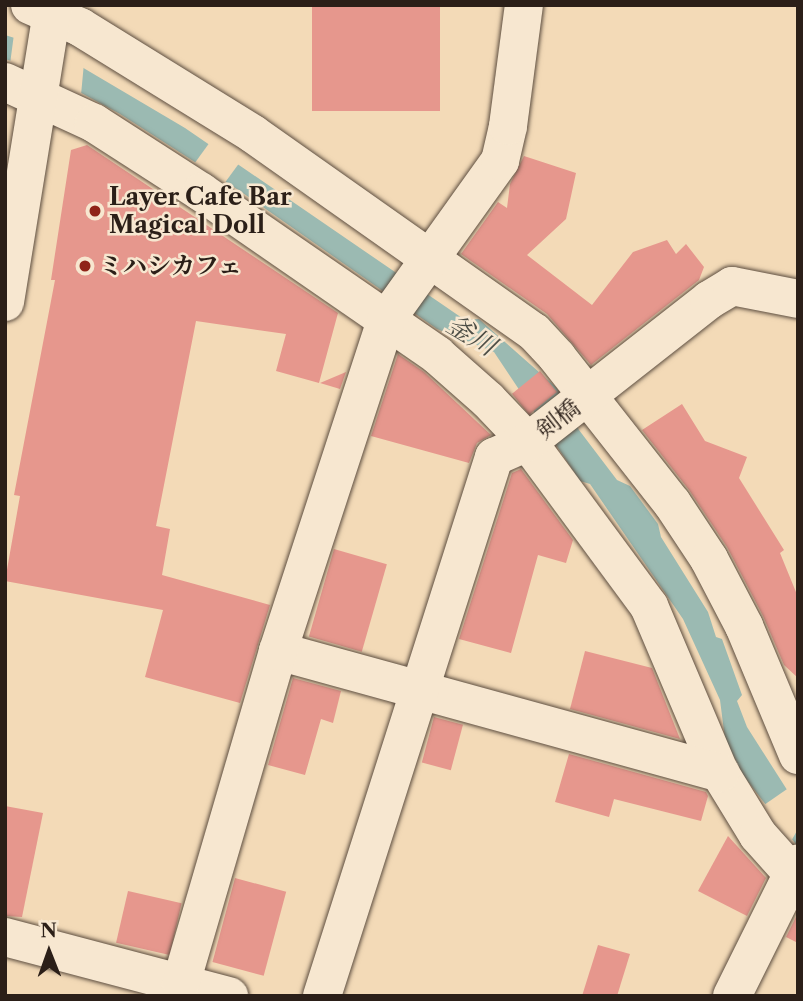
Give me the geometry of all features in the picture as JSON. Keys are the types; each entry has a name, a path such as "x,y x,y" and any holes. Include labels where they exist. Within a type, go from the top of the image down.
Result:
{"street":[{"path":"5,937 210,992 278,651 386,320 500,161 509,126 524,5"},
{"path":"5,302 29,88 46,18 80,27 253,134 534,332 557,419 649,606 720,773 758,835 795,868 732,996"},
{"path":"29,88 94,123 386,320 464,377 557,419 672,503 709,559 744,626 798,755"},
{"path":"322,996 418,688 494,457 557,419 732,286 798,299"},
{"path":"278,651 720,773"}],"water":[{"name":"釜川","path":"5,35 53,50 185,128 465,320 479,319 557,388 579,430 617,480 630,486 658,524 661,537 708,612 716,637 722,639 742,695 737,701 747,727 798,807 798,847 743,775 725,739 720,700 683,619 590,484 580,481 494,352 437,329 240,191 120,114 39,70 5,59"}],"pier":[{"path":"14,34 54,46 84,63 81,95 10,64"},
{"path":"210,142 239,163 223,186 194,165"},
{"path":"790,787 798,800 798,829 790,843 764,805"}],"building":[{"path":"312,5 440,5 440,111 312,111"},
{"path":"87,145 338,313 319,383 276,371 286,334 196,321 156,526 170,529 162,575 270,605 240,703 145,677 163,610 5,581 20,496 14,495 55,280 51,280 71,150"},
{"path":"524,156 576,173 566,219 527,255 592,305 633,252 667,240 676,254 686,244 704,267 699,280 591,365 547,314 461,254 498,202 507,208 510,184"},
{"path":"398,354 424,372 491,435 477,443 469,463 371,436"},
{"path":"540,371 557,392 529,415 512,394"},
{"path":"346,372 340,389 320,383"},
{"path":"682,404 705,441 747,457 739,478 784,550 780,553 798,597 798,678 784,665 763,616 727,547 689,490 642,430"},
{"path":"521,469 573,540 566,563 538,555 511,653 459,639 512,473"},
{"path":"334,549 387,564 362,652 309,636"},
{"path":"585,651 652,668 680,739 570,709"},
{"path":"293,678 341,691 333,723 321,719 305,775 268,765"},
{"path":"434,717 463,725 451,770 422,762"},
{"path":"569,754 706,792 708,796 701,821 614,799 609,817 555,802"},
{"path":"5,806 43,813 22,917 5,916"},
{"path":"728,836 766,878 747,916 698,891"},
{"path":"235,878 286,892 264,976 212,962"},
{"path":"128,891 182,903 170,955 116,943"},
{"path":"798,913 798,943 786,937"},
{"path":"598,945 630,954 617,996 582,996"}],"place":[{"name":"Layer Cafe Bar Magical Doll","path":"95,211"},
{"name":"ミハシカフェ","path":"85,266"}]}
